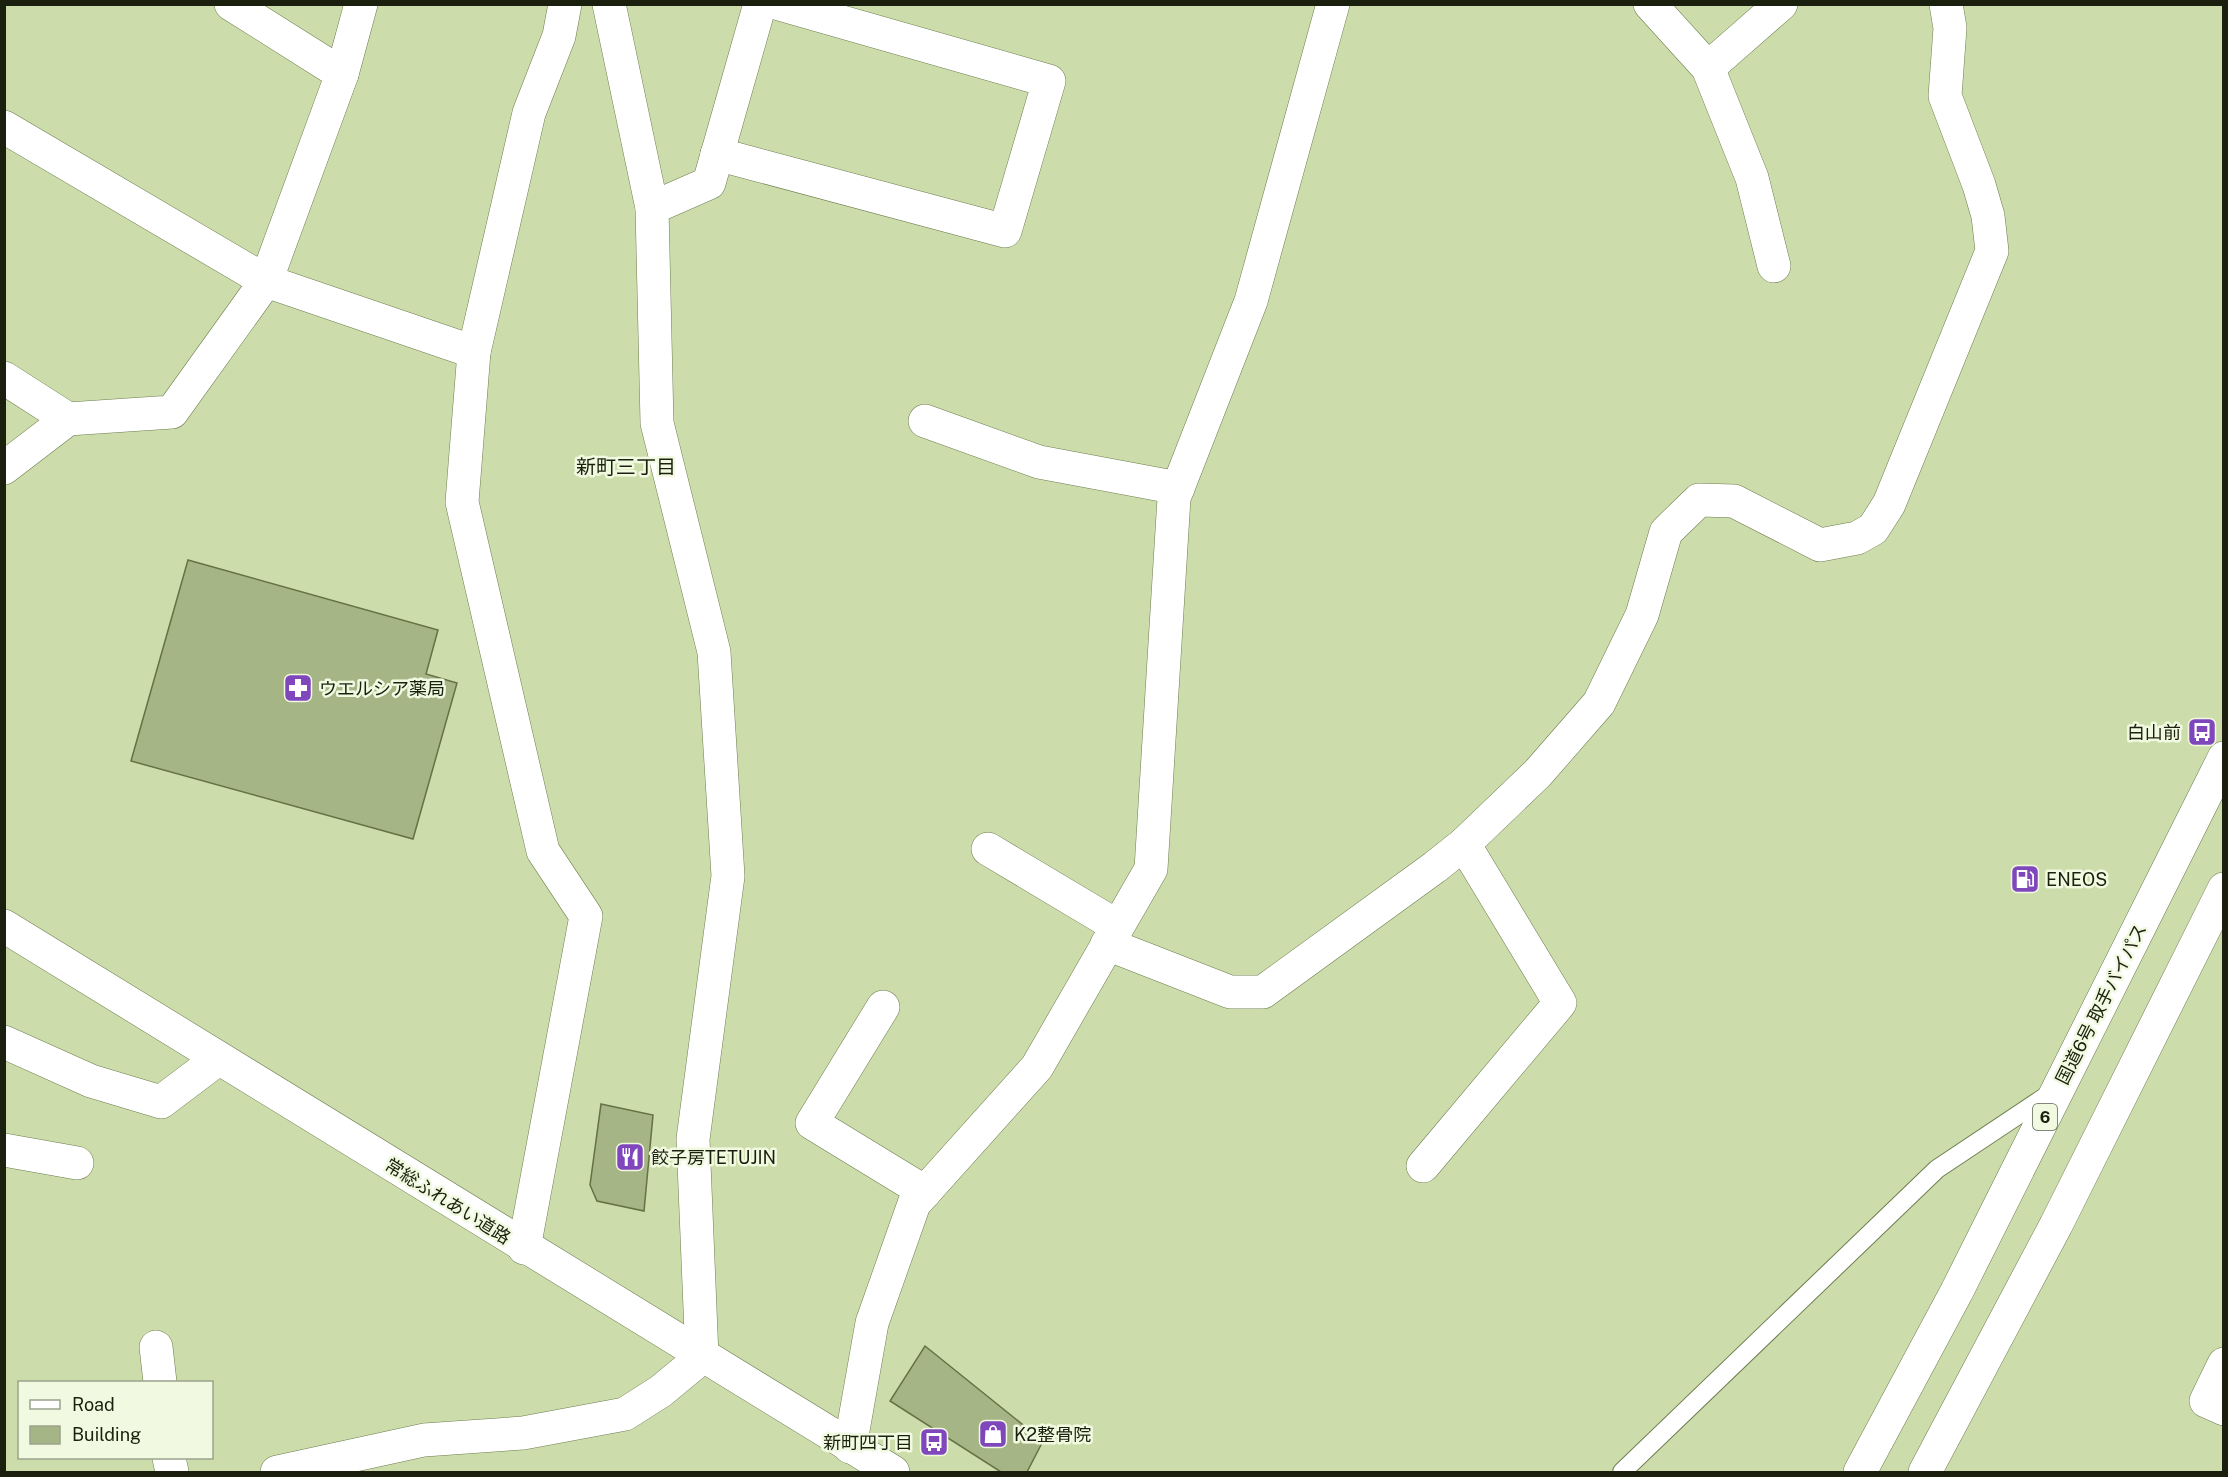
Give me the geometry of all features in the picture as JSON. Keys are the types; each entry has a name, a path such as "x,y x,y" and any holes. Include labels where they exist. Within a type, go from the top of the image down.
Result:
{"main road":[{"path":"231,4 342,74"},
{"path":"4,468 68,419 172,412 266,281 342,74 361,4"},
{"path":"524,1248 586,916 543,851 462,502 474,352 530,112 559,36 565,4"},
{"path":"277,1473 424,1440 523,1433 625,1414 661,1391 702,1357 693,1139 728,876 714,652 657,423 652,208 609,4"},
{"path":"652,208 709,183 760,4"},
{"path":"717,154 1005,231 1049,81 779,4"},
{"path":"850,1447 872,1323 914,1204 1037,1067 1151,869 1174,498 1251,301 1333,4"},
{"path":"1650,4 1708,68 1752,178 1774,266"},
{"path":"1708,68 1781,4"},
{"path":"988,849 1112,935 1230,992 1263,993 1464,844 1538,773 1599,703 1642,615 1666,532 1700,500 1734,501 1820,545 1857,538 1873,529 1889,504 1992,251 1988,216 1945,96 1950,28 1946,4"},
{"path":"4,127 266,281 474,352"},
{"path":"4,378 68,419"},
{"path":"925,421 1039,462 1178,488"},
{"name":"国道6号 取手バイパス","path":"1860,1473 1958,1291 2223,758"},
{"path":"1423,1166 1560,1003 1464,844"},
{"path":"1925,1473 2056,1225 2223,889"},
{"name":"常総ふれあい道路","path":"4,926 893,1473"},
{"path":"883,1007 812,1123 925,1192"},
{"path":"4,1042 91,1081 161,1102 218,1059"},
{"path":"4,1150 77,1163"},
{"path":"156,1347 160,1381"},
{"path":"2223,1365 2206,1401 2223,1409"}],"lane":[{"path":"1622,1473 1937,1169 2060,1087"}],"building":[{"path":"188,560 438,630 426,674 457,683 413,839 131,761"},
{"path":"601,1104 653,1115 644,1211 597,1201 590,1185"},
{"path":"925,1346 1043,1441 1027,1472 1001,1472 890,1401"}],"place":[{"name":"ウエルシア薬局","path":"298,688"},
{"name":"白山前","path":"2202,732"},
{"name":"ENEOS","path":"2025,879"},
{"name":"餃子房TETUJIN","path":"630,1157"},
{"name":"K2整骨院","path":"993,1434"},
{"name":"新町四丁目","path":"934,1442"}],"district":[{"name":"新町三丁目","path":"626,467"}]}
